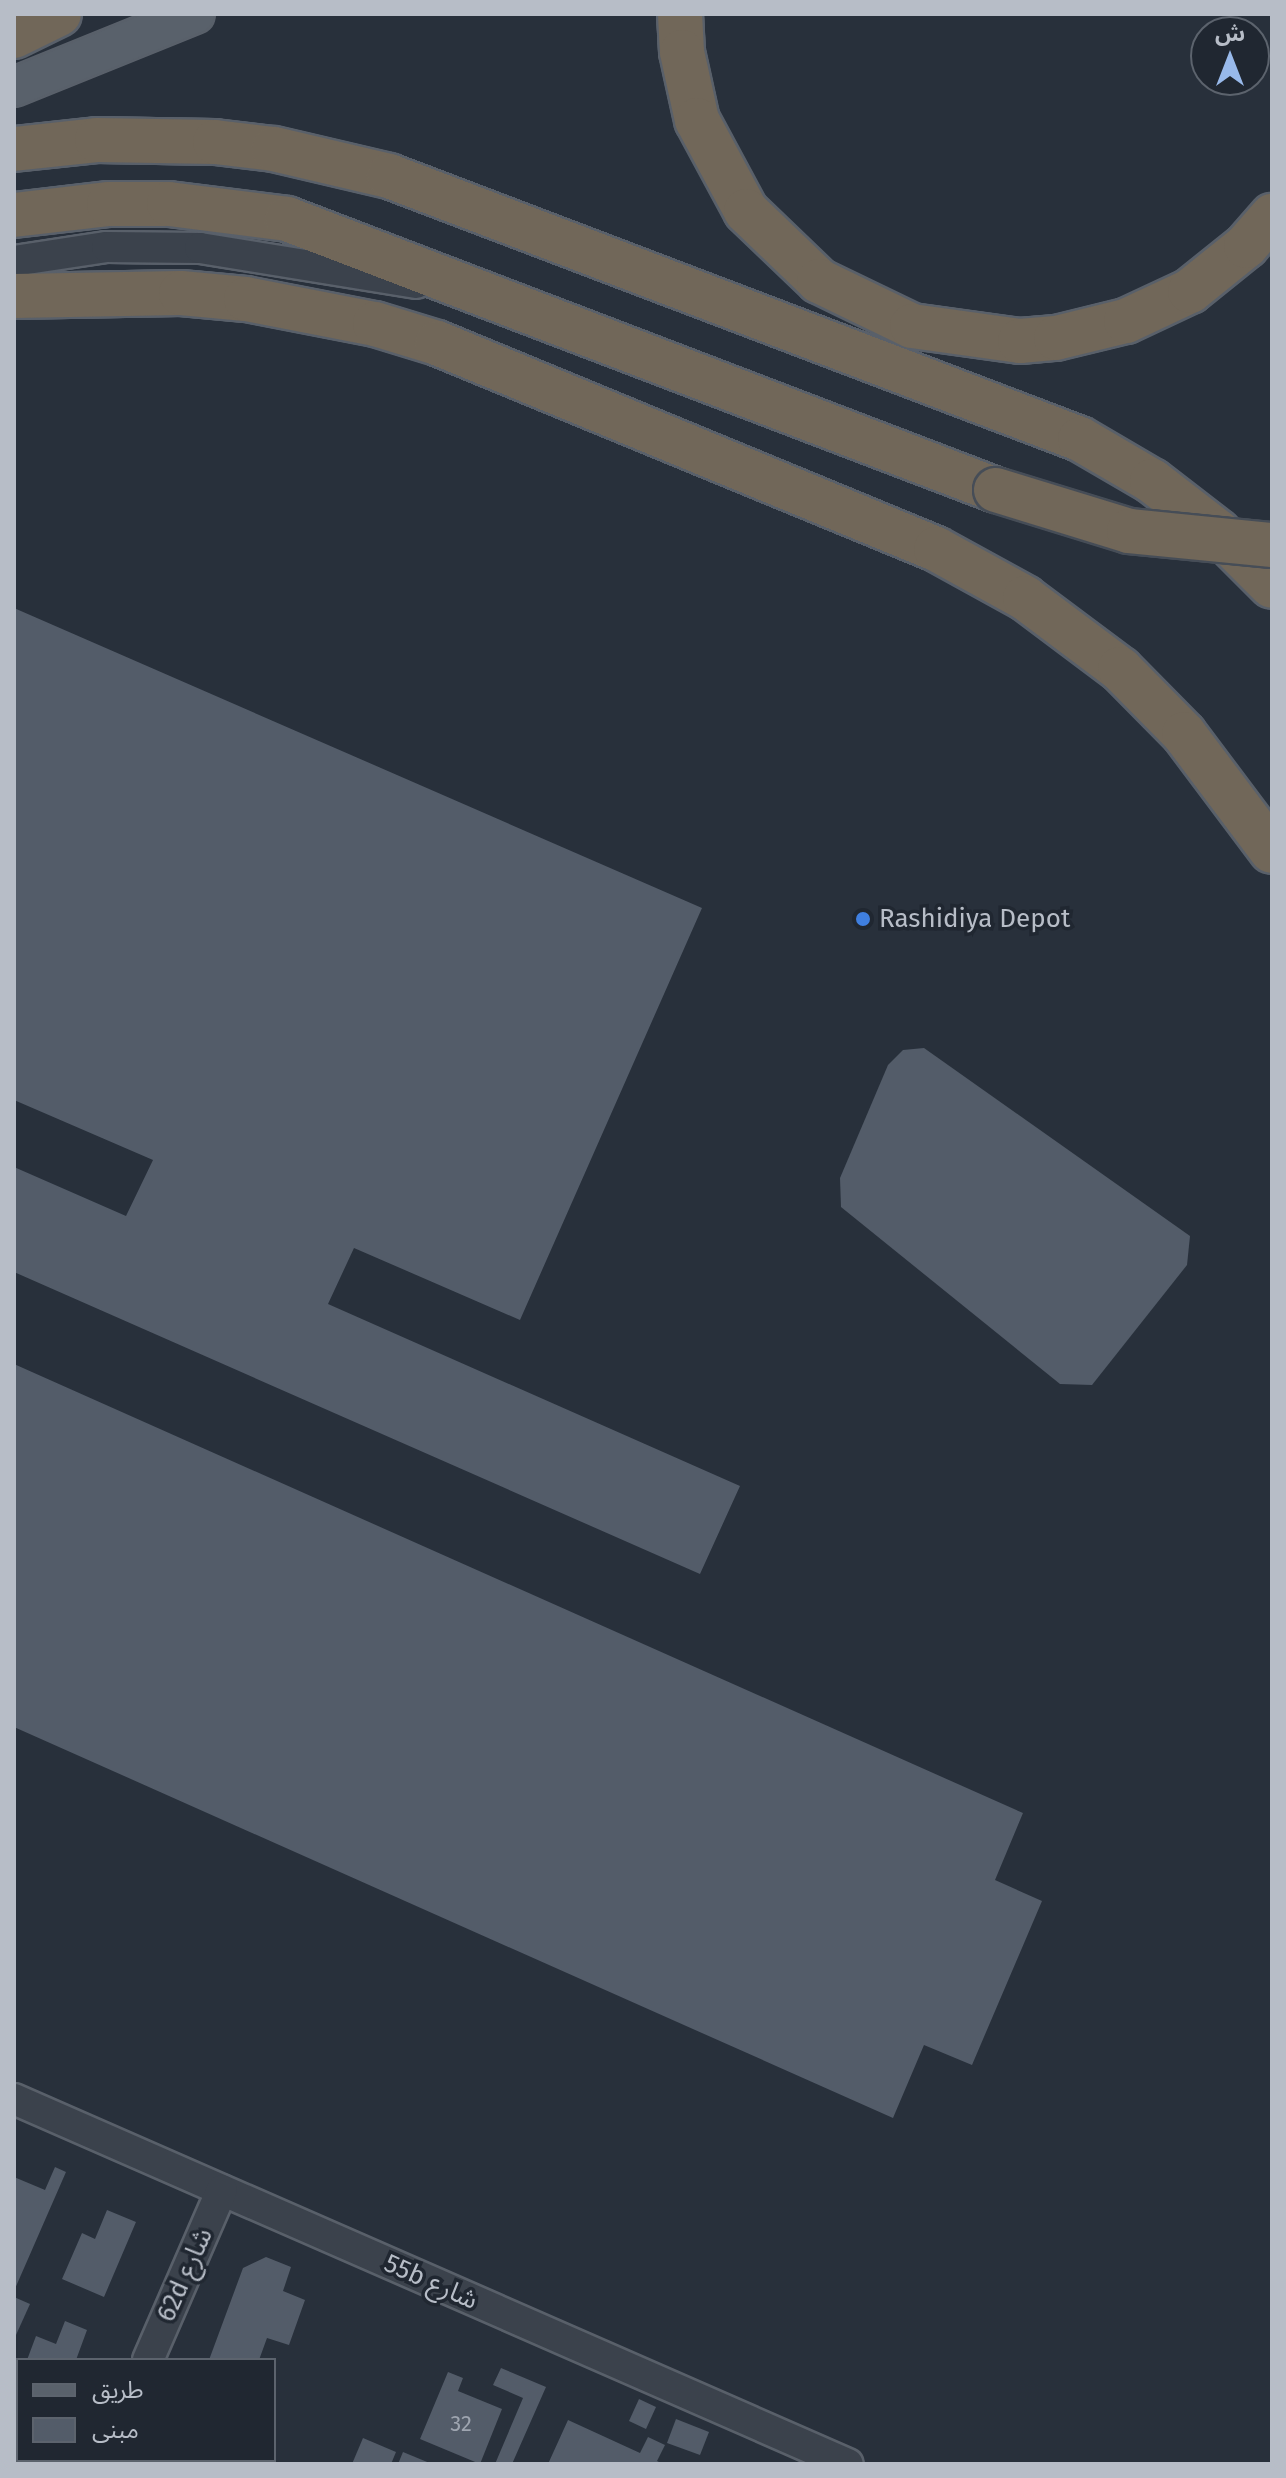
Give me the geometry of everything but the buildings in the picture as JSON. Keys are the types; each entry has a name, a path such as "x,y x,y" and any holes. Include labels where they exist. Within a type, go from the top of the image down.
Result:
{"highway":[{"path":"14,36 59,14"},
{"path":"680,14 682,52 697,120 746,211 819,281 912,326 1020,341 1126,321 1190,291 1246,246 1272,216"},
{"path":"14,149 97,140 215,142 288,151 389,176 1080,439 1174,498 1218,532 1272,586"},
{"path":"14,215 109,204 169,204 273,216 344,237 996,490 1129,531 1272,545"},
{"path":"14,296 181,293 246,299 375,324 437,343 936,549 1025,598 1120,669 1184,734 1272,851"}],"main road":[{"path":"14,87 195,14"}],"street":[{"path":"14,261 107,247 200,248 500,298"},
{"name":"55b شارع","path":"14,2099 848,2464"},
{"name":"62d شارع","path":"149,2358 222,2190"}],"place":[{"name":"Rashidiya Depot","path":"863,919"}]}
